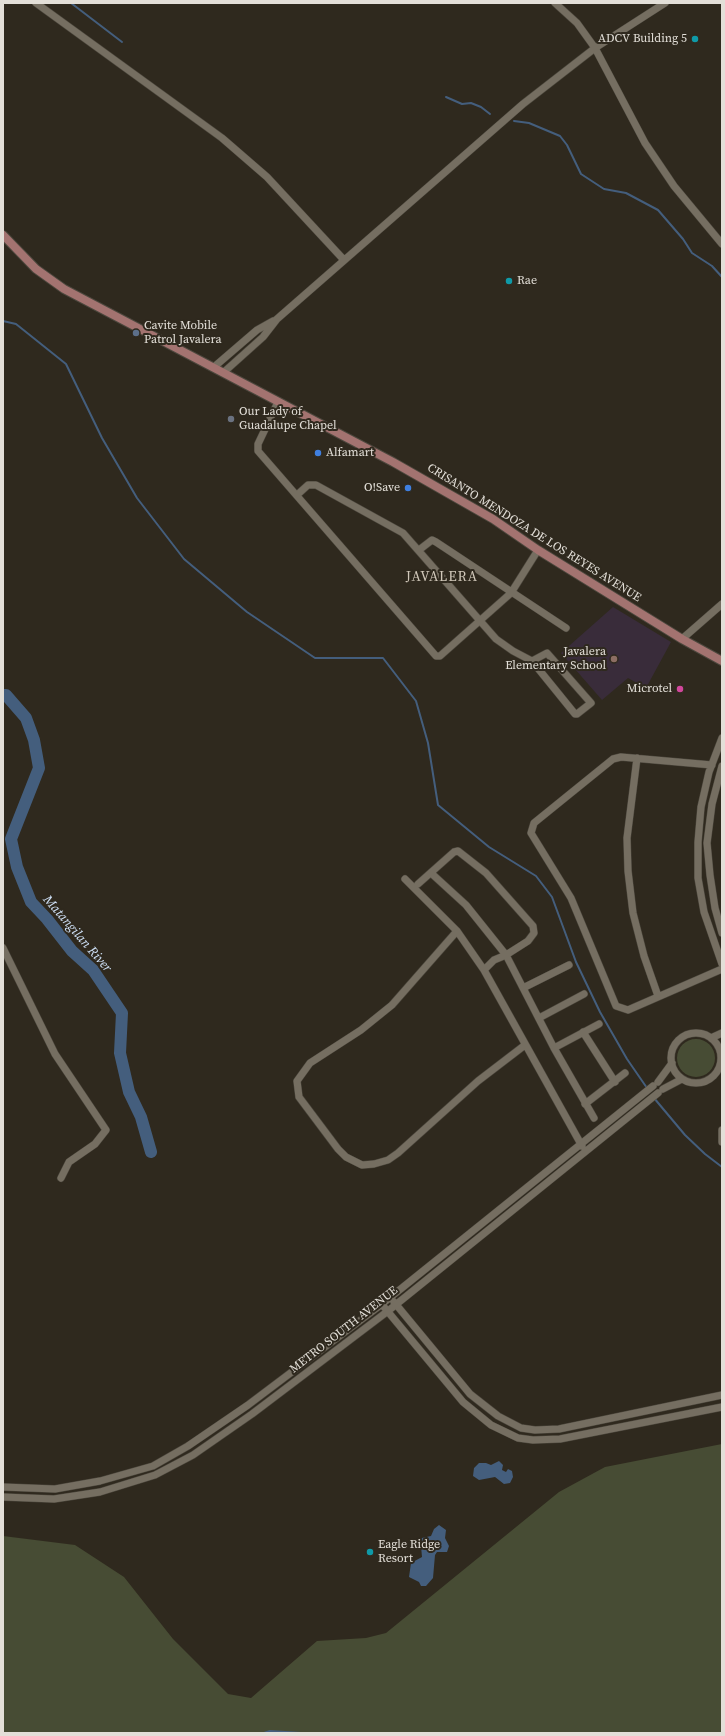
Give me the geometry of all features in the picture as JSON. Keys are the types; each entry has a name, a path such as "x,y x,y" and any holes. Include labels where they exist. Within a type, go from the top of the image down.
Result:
{"main road":[{"name":"CRISANTO MENDOZA DE LOS REYES AVENUE","path":"3,236 36,269 64,289 399,465 493,519 538,550 682,639 722,661"}],"street":[{"path":"36,3 222,138 267,177 344,260"},
{"path":"556,3 576,23 595,48 645,143 674,186 722,244"},
{"path":"224,372 263,337 277,319 522,104 595,48 665,3"},
{"path":"214,367 257,330 277,319"},
{"path":"278,402 257,448 261,455 436,656 440,656 511,593 538,550"},
{"path":"297,495 308,485 316,485 403,533 496,639 513,651 532,660 575,714 591,703 547,653 532,660"},
{"path":"419,550 434,541 566,628"},
{"path":"682,639 722,604"},
{"path":"722,738 712,765 701,807 698,842 698,878 704,912 722,964"},
{"path":"712,765 621,757 608,762 534,823 531,833 571,898 616,1006 628,1010 722,969"},
{"path":"637,758 627,838 628,871 633,913 644,956 658,996"},
{"path":"722,766 712,804 707,843 712,888 722,932"},
{"path":"418,884 454,852 458,851 486,873 509,897 534,930 528,941 506,955 494,960 484,970"},
{"path":"431,874 466,905 506,955 554,1048 594,1118"},
{"path":"405,879 457,931 484,970 585,1151"},
{"path":"457,931 392,1004 361,1030 310,1063 297,1081 299,1097 338,1149 346,1157 362,1165 374,1164 388,1160 398,1153 478,1081 525,1045"},
{"path":"3,948 55,1054 106,1130 95,1144 69,1162 61,1178"},
{"path":"523,988 569,965"},
{"path":"539,1018 584,994"},
{"path":"554,1048 600,1024"},
{"path":"583,1032 615,1082"},
{"path":"672,1063 675,1072 682,1079 695,1083 710,1078 720,1065 721,1051 711,1038 722,1032"},
{"name":"METRO SOUTH AVENUE","path":"3,1487 49,1489 76,1486 153,1466 188,1446 215,1428 382,1304 580,1143 644,1094 654,1085 672,1063 674,1048 683,1038 697,1034 711,1038"},
{"path":"585,1104 625,1074"},
{"name":"METRO SOUTH AVENUE","path":"3,1497 54,1498 100,1492 133,1483 175,1466 194,1455 252,1414 388,1311 648,1100 682,1079"},
{"path":"722,1130 722,1142"},
{"path":"390,1297 470,1394 498,1416 521,1428 535,1430 559,1429 722,1395"},
{"path":"382,1304 463,1402 492,1426 518,1438 533,1440 560,1439 722,1407"}],"shaded area":[{"name":"Javalera Elementary School","path":"613,607 671,642 646,688 628,678 602,700 561,653"}],"green space":[{"path":"692,1039 700,1039 710,1044 714,1051 714,1065 710,1072 700,1077 692,1077 682,1072 680,1069 677,1062 677,1054 682,1044 685,1042"},
{"path":"722,1444 722,1733 3,1733 3,1536 75,1545 124,1577 173,1639 228,1694 251,1698 317,1641 366,1638 386,1633 559,1492 605,1467"}],"water":[{"path":"499,1461 503,1465 502,1470 506,1472 508,1469 512,1471 513,1477 510,1483 504,1484 495,1477 479,1480 473,1476 474,1468 479,1463 491,1465"},
{"path":"439,1525 446,1530 445,1538 449,1546 447,1552 437,1552 435,1555 433,1578 426,1586 421,1586 419,1582 409,1577 411,1563 422,1557 421,1546 417,1544 422,1538 431,1536 434,1529"}],"waterway":[{"path":"71,3 122,42"},
{"path":"446,97 462,104 471,103 481,107 490,114"},
{"path":"514,121 529,123 560,136 567,145 581,174 604,189 626,193 658,210 683,239 692,253 712,266 722,277"},
{"path":"3,321 16,324 66,364 102,438 137,498 184,559 247,612 315,658 383,658 416,701 428,743 438,805 489,847 536,876 552,897 576,962 600,1012 627,1059 647,1088"},
{"name":"Matangilan River","path":"3,695 6,695 26,718 34,740 39,768 11,839 17,867 31,902 47,919 72,951 93,970 122,1013 120,1053 129,1092 141,1117 151,1152"},
{"path":"654,1098 685,1135 705,1154 722,1167"},
{"path":"264,1733 270,1731 301,1733"},
{"path":"359,1733 370,1733"}],"place":[{"name":"ADCV Building 5","path":"695,39"},
{"name":"Rae","path":"509,281"},
{"name":"Cavite Mobile Patrol Javalera","path":"136,333"},
{"name":"Our Lady of Guadalupe Chapel","path":"231,419"},
{"name":"Alfamart","path":"318,453"},
{"name":"O!Save","path":"408,488"},
{"name":"Javalera Elementary School","path":"614,659"},
{"name":"Microtel","path":"680,689"},
{"name":"Eagle Ridge Resort","path":"370,1552"}],"district":[{"name":"JAVALERA","path":"442,577"}]}
